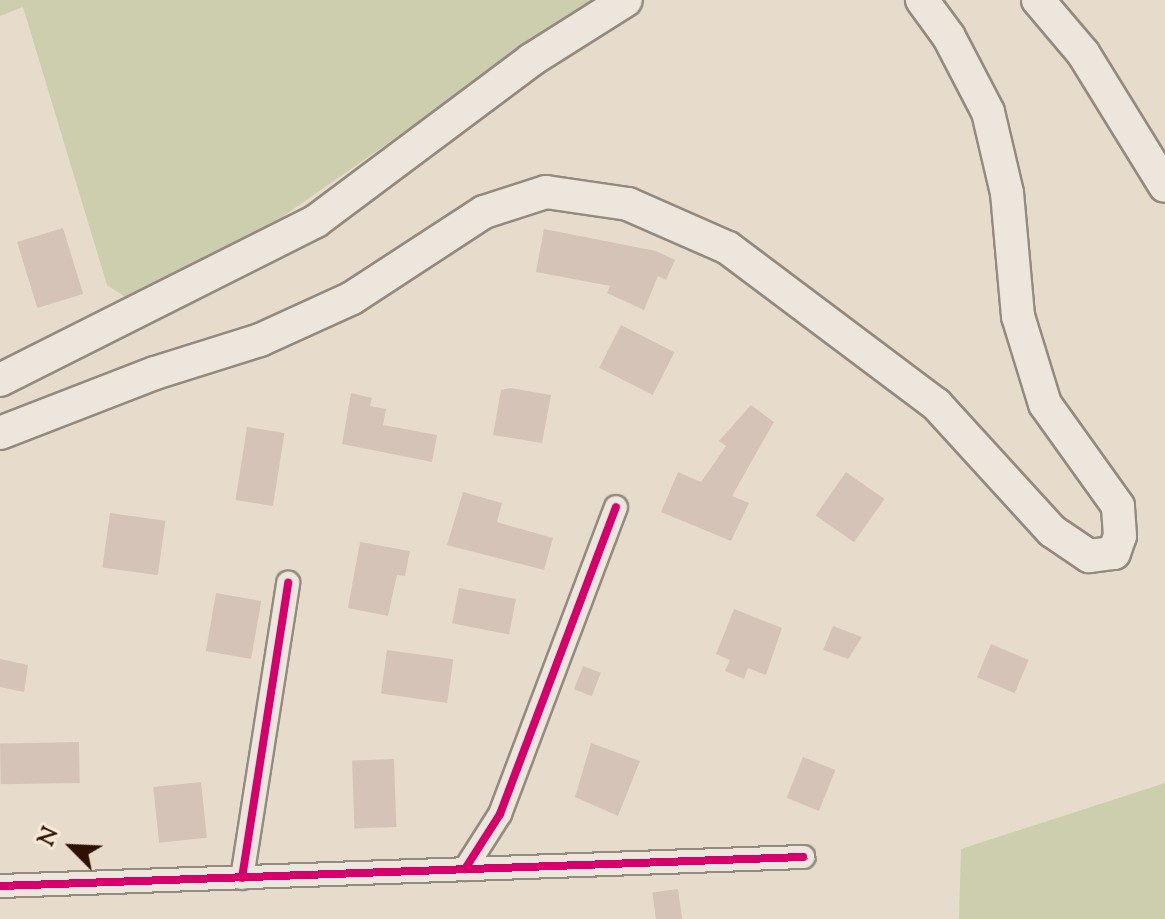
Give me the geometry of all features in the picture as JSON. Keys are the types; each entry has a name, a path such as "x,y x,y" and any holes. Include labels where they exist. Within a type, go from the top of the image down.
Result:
{"main road":[{"path":"0,380 316,221 531,60 626,0"},
{"path":"0,433 155,373 260,340 352,298 484,212 546,192 628,204 728,248 936,404 1052,531 1089,556 1114,553 1120,536 1118,506 1045,404 1018,316 1007,193 988,112 949,37 922,0"},
{"path":"1038,0 1083,53 1165,186"}],"street":[{"path":"465,869 500,814 616,507"},
{"path":"242,878 288,583"},
{"path":"0,886 803,857"}],"green space":[{"path":"0,0 593,0 282,217 127,298 107,285 23,7 0,16"},
{"path":"1165,783 1165,919 959,919 961,849"}],"building":[{"path":"63,228 83,294 37,308 17,242"},
{"path":"544,229 656,251 675,260 666,280 658,276 644,310 607,293 610,286 536,272"},
{"path":"621,325 674,352 653,395 599,368"},
{"path":"510,388 551,395 542,443 493,435 501,390"},
{"path":"351,393 372,398 370,406 386,409 383,425 437,435 432,462 342,444"},
{"path":"751,405 774,422 732,496 749,503 731,541 661,512 678,472 701,482 726,446 719,441"},
{"path":"247,427 285,433 273,506 235,500"},
{"path":"846,472 885,499 854,542 816,515"},
{"path":"463,492 502,503 497,522 553,538 544,570 447,545"},
{"path":"110,513 165,521 158,575 102,567"},
{"path":"360,542 410,551 405,576 397,575 388,616 348,608"},
{"path":"459,588 516,599 509,634 452,623"},
{"path":"216,593 261,601 251,659 206,651"},
{"path":"734,609 782,628 766,675 748,668 744,679 725,671 730,660 716,654"},
{"path":"833,626 862,637 848,659 823,650"},
{"path":"991,644 1029,660 1015,693 977,677"},
{"path":"387,650 453,659 447,703 381,694"},
{"path":"0,659 28,665 24,692 0,687"},
{"path":"583,666 601,673 592,696 574,689"},
{"path":"79,742 80,783 1,784 0,743"},
{"path":"591,743 640,761 618,816 575,797"},
{"path":"803,757 835,770 819,811 787,798"},
{"path":"394,759 396,827 354,828 352,760"},
{"path":"201,782 207,838 159,843 153,787"},
{"path":"678,889 682,919 656,919 652,893"}],"cycle path":[{"path":"465,869 500,814 616,507"},
{"path":"242,878 288,583"},
{"path":"0,886 803,857"}]}
